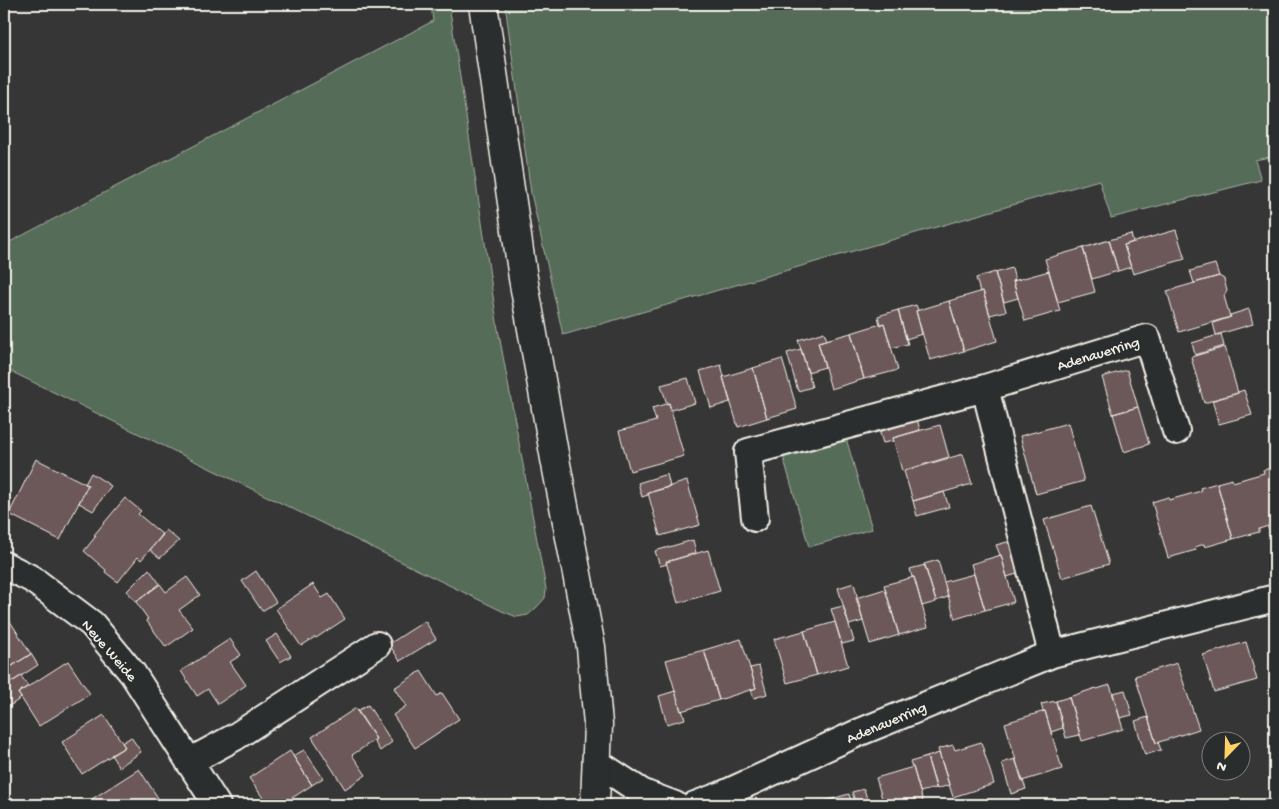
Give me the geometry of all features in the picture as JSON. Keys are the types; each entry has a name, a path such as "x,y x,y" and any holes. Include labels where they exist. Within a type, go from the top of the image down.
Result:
{"street":[{"path":"483,4 523,278 591,647 598,724 595,805"},
{"name":"Adenauerring","path":"755,518 748,452 985,388 1147,338 1176,431"},
{"path":"985,388 1052,654"},
{"name":"Neue Weide","path":"4,565 32,579 92,624 134,674 217,805"},
{"name":"Adenauerring","path":"695,805 717,800 860,732 1052,654 1275,598"},
{"path":"189,762 235,737 377,645"},
{"path":"596,762 642,793 675,805"}],"green space":[{"path":"431,4 449,4 498,329 546,589 545,598 537,607 528,615 517,617 4,368 4,245 433,21"},
{"path":"505,4 1275,4 1275,156 1255,160 1261,180 1111,218 1099,180 563,335 531,193"},
{"path":"846,438 872,529 809,547 783,456"}],"building":[{"path":"1176,230 1185,259 1133,274 1124,245"},
{"path":"1131,234 1133,242 1124,245 1131,267 1118,271 1109,240"},
{"path":"1109,240 1118,271 1092,279 1083,248"},
{"path":"1083,248 1095,292 1058,302 1045,259"},
{"path":"1215,264 1219,276 1194,283 1190,271"},
{"path":"1012,268 1015,281 1013,281 1018,298 1004,302 995,273"},
{"path":"1049,271 1060,311 1025,321 1013,281"},
{"path":"995,272 1006,311 990,315 983,291 980,292 976,278"},
{"path":"1219,276 1224,279 1227,291 1224,296 1230,317 1179,332 1167,291"},
{"path":"983,291 997,341 964,351 949,301"},
{"path":"949,301 964,351 930,360 916,311"},
{"path":"916,305 922,334 906,339 898,310"},
{"path":"1249,309 1253,324 1216,335 1213,323"},
{"path":"898,310 908,344 891,348 884,323 880,325 878,316"},
{"path":"884,323 898,370 864,379 851,333"},
{"path":"824,332 827,340 818,342 825,367 808,372 798,340"},
{"path":"851,333 864,379 831,389 818,342"},
{"path":"1221,334 1224,346 1195,355 1192,343"},
{"path":"1225,347 1238,393 1204,403 1191,357"},
{"path":"801,349 812,387 798,391 787,353"},
{"path":"782,359 797,409 767,418 753,368"},
{"path":"721,365 730,402 711,408 700,371"},
{"path":"753,368 767,418 738,427 723,377"},
{"path":"1127,370 1138,407 1113,414 1102,377"},
{"path":"688,378 695,403 671,410 661,385"},
{"path":"1244,390 1252,415 1219,424 1212,400"},
{"path":"669,403 684,456 630,471 619,431 656,421 652,408"},
{"path":"1138,407 1149,444 1124,452 1113,414"},
{"path":"917,419 920,430 883,443 879,430"},
{"path":"1068,423 1084,481 1036,494 1020,436"},
{"path":"940,425 949,457 902,471 893,438"},
{"path":"963,454 972,484 913,501 904,471"},
{"path":"36,459 88,485 60,540 9,514"},
{"path":"1275,467 1275,527 1268,529 1268,526 1259,529 1259,532 1233,539 1217,483 1232,479 1233,482 1264,473 1263,470"},
{"path":"91,473 111,486 93,511 79,503 88,485 85,484"},
{"path":"667,474 670,487 648,493 648,495 642,497 638,483"},
{"path":"687,481 700,525 660,536 648,493"},
{"path":"1217,483 1233,539 1205,547 1204,544 1195,547 1196,550 1168,558 1152,502 1168,497 1169,500 1201,491 1200,488"},
{"path":"944,492 949,507 917,516 913,501"},
{"path":"125,498 141,511 138,514 163,535 141,560 138,557 118,582 84,551 96,536 94,535"},
{"path":"1091,506 1109,564 1062,578 1044,520"},
{"path":"166,530 179,541 160,558 150,550"},
{"path":"693,540 696,553 666,562 667,564 660,566 655,551"},
{"path":"1011,541 1020,573 1007,577 996,545"},
{"path":"708,550 720,591 678,603 666,562"},
{"path":"1001,555 1014,602 985,610 971,564"},
{"path":"938,560 948,597 936,601 924,564"},
{"path":"925,565 936,602 922,606 910,569"},
{"path":"149,569 160,584 136,602 127,591"},
{"path":"256,571 276,602 262,611 242,581"},
{"path":"974,574 985,610 955,619 944,582"},
{"path":"187,577 200,595 179,610 193,628 166,647 146,620 148,619 136,602 160,584 166,592"},
{"path":"914,577 928,627 899,635 884,585"},
{"path":"854,583 863,621 849,625 838,588"},
{"path":"313,584 322,598 329,594 345,619 301,646 276,609"},
{"path":"885,589 899,635 870,644 856,598"},
{"path":"843,606 854,641 842,644 831,609"},
{"path":"4,612 31,654 4,671"},
{"path":"425,621 436,639 400,661 389,644"},
{"path":"835,622 848,666 817,675 804,631"},
{"path":"804,631 817,675 787,683 774,639"},
{"path":"277,634 291,656 280,662 266,641"},
{"path":"230,639 241,655 230,662 246,685 218,704 208,689 197,696 181,671"},
{"path":"741,639 756,688 719,700 704,650"},
{"path":"1246,642 1257,680 1214,692 1203,655"},
{"path":"704,650 719,700 681,711 666,660"},
{"path":"31,654 38,665 4,687 4,671"},
{"path":"68,661 90,694 39,726 18,693"},
{"path":"1177,663 1199,729 1156,743 1135,676"},
{"path":"759,666 767,694 754,698 751,690 756,688 750,668"},
{"path":"421,671 437,696 442,693 459,719 415,748 393,715 406,706 394,688"},
{"path":"21,676 28,686 18,693 21,698 4,710 4,687"},
{"path":"1110,685 1123,729 1082,741 1069,697"},
{"path":"1125,690 1132,715 1120,718 1113,693"},
{"path":"675,691 685,719 667,724 659,696"},
{"path":"1069,697 1080,735 1066,738 1056,701"},
{"path":"1056,701 1063,728 1051,732 1041,704"},
{"path":"368,705 392,742 380,751 374,741 376,739 357,711"},
{"path":"356,708 376,739 352,755 366,775 345,789 312,737"},
{"path":"1045,711 1062,769 1022,781 1005,723"},
{"path":"104,715 125,747 82,774 62,742"},
{"path":"1148,717 1156,743 1158,742 1161,750 1145,755 1135,721"},
{"path":"131,737 141,752 119,767 111,755 125,747 122,743"},
{"path":"981,742 994,784 953,797 938,749 953,745 955,750"},
{"path":"304,750 323,778 312,785 293,756"},
{"path":"290,751 312,785 292,798 297,805 268,805 249,778"},
{"path":"939,753 949,785 937,789 927,757"},
{"path":"927,757 936,788 920,792 910,762"},
{"path":"1015,759 1026,789 1011,794 1002,763"},
{"path":"913,767 924,805 884,805 876,778"},
{"path":"139,769 160,801 154,805 96,805 92,799"},
{"path":"864,789 869,805 856,805 852,792"},
{"path":"849,794 852,805 814,805 814,804"},
{"path":"475,797 480,805 462,805"}]}
